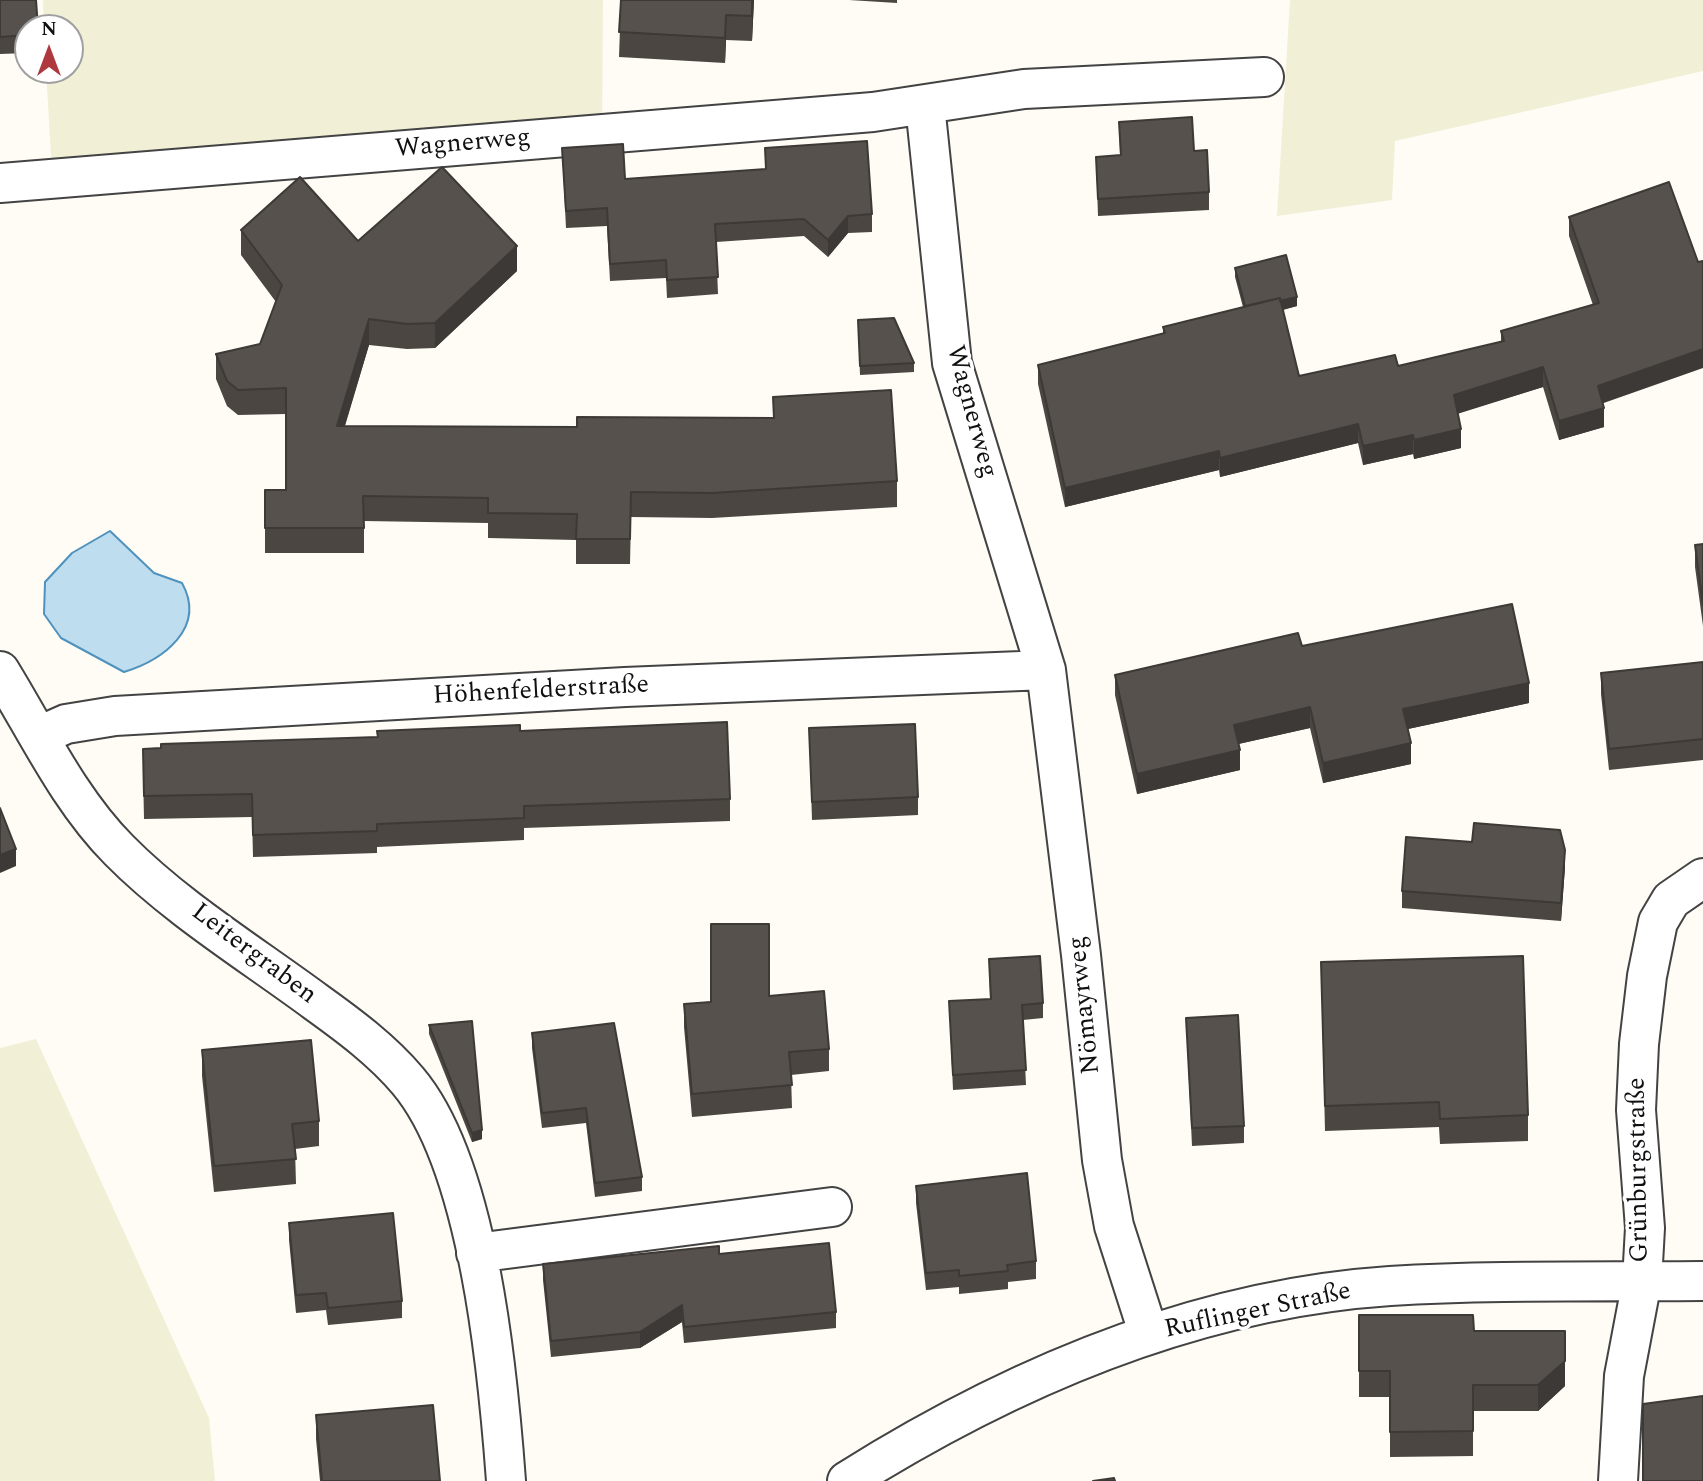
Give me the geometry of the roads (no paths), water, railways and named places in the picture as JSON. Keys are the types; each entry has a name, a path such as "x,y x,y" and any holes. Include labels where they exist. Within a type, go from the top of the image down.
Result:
{"street":[{"name":"Wagnerweg","path":"0,183 859,114 925,105 978,93 1024,89 1264,77"},
{"name":"Wagnerweg","path":"925,105 952,363 1046,670"},
{"name":"Höhenfelderstraße","path":"39,736 66,724 115,716 652,686 1046,670"},
{"name":"Nömayrweg","path":"1046,670 1081,955 1102,1160 1114,1226 1149,1335"},
{"name":"Leitergraben","path":"0,671 82,807 120,851 169,893 356,1032 408,1081 438,1131 459,1187 476,1253 491,1339 506,1481"},
{"name":"Grünburgstraße","path":"1618,1481 1624,1376 1642,1281 1645,1228 1636,1110 1639,1044 1647,976 1658,922 1671,900 1703,878"},
{"path":"476,1253 832,1206"},
{"name":"Ruflinger Straße","path":"847,1481 982,1403 1058,1367 1149,1335 1249,1308 1390,1286 1703,1280"}],"water":[{"path":"110,531 154,573 182,583 188,599 189,614 185,628 177,640 153,659 124,672 61,638 44,614 45,582 72,553"}]}
